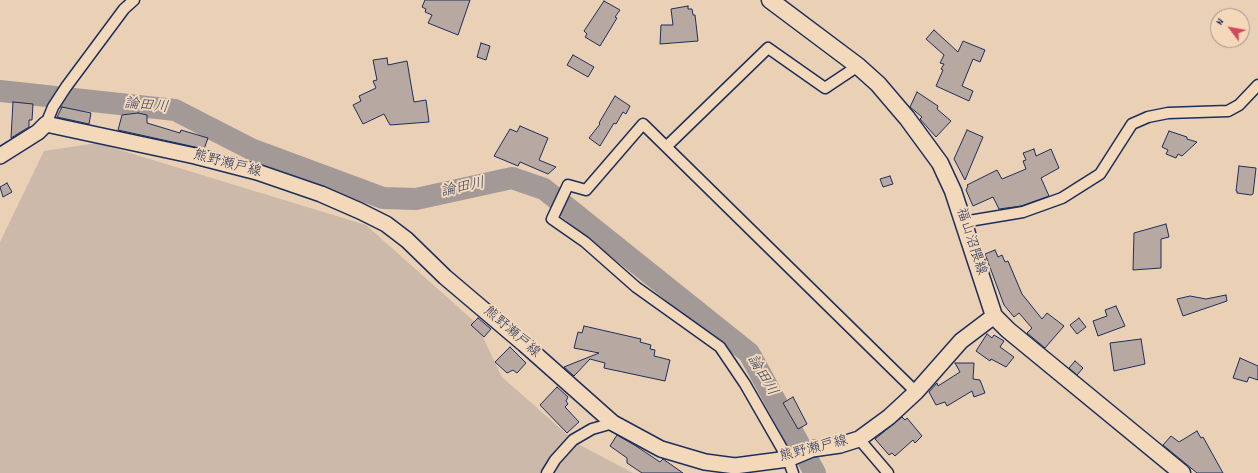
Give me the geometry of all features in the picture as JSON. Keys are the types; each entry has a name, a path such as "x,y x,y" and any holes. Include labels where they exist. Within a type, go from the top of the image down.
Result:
{"main road":[{"name":"福山沼隈線","path":"770,0 858,66 878,84 907,118 940,164 954,191 994,316 1008,330 1182,473"},
{"path":"0,156 38,132 46,124"},
{"name":"熊野瀬戸線","path":"46,124 195,156 257,172 321,194 386,224 407,240 446,277 614,424 661,449 705,462 735,466 788,458 812,449 840,445 859,438 889,417 916,392 961,341 994,316"}],"street":[{"path":"46,124 53,107 66,87 124,9 134,0"},
{"path":"666,146 768,48 825,88 858,66"},
{"path":"963,222 1023,212 1062,198 1100,174 1132,124 1148,117 1168,113 1228,111 1239,105 1258,85"},
{"path":"793,473 788,458 745,384 720,347 636,287 585,242 552,219 568,185 586,190 643,124 916,392"},
{"path":"547,473 555,460 573,440 592,429 614,424"},
{"path":"859,438 888,473"}],"shaded area":[{"path":"97,143 366,225 476,323 502,377 578,444 633,473 0,473 0,242 44,151"}],"building":[{"path":"425,0 470,0 458,35 428,23 432,15 425,12 426,9 422,7"},
{"path":"604,1 620,10 615,17 617,18 600,46 585,37 587,34 584,31"},
{"path":"688,6 688,9 692,9 693,15 695,15 698,41 660,44 661,25 673,25 671,9"},
{"path":"934,30 958,52 963,41 985,50 980,62 973,59 962,86 973,91 969,101 936,86 943,70 941,69 944,64 940,63 944,55 926,39"},
{"path":"481,43 490,46 486,60 477,57"},
{"path":"573,55 594,67 588,77 567,65"},
{"path":"387,58 388,65 407,61 414,102 426,100 429,122 390,125 384,114 363,124 353,105 361,101 359,96 376,88 373,81 377,80 373,60"},
{"path":"917,92 938,106 937,109 951,121 936,137 920,119 922,117 910,107"},
{"path":"615,96 630,106 626,114 623,112 616,124 614,123 600,146 589,138 600,124 599,123"},
{"path":"13,102 33,104 32,120 29,120 29,127 11,138"},
{"path":"62,107 91,113 89,124 57,117"},
{"path":"138,113 147,115 147,123 180,133 181,130 208,138 204,149 118,130 122,115"},
{"path":"520,126 548,138 539,160 556,167 548,174 520,162 518,166 494,156 510,129 517,132"},
{"path":"967,130 983,137 965,180 954,159"},
{"path":"1169,131 1197,142 1182,156 1178,154 1176,158 1166,154 1168,150 1162,147"},
{"path":"1034,149 1036,156 1051,149 1059,168 1041,178 1049,196 1021,206 999,209 993,197 973,206 966,190 967,185 997,170 1002,179 1026,169 1023,161 1026,160 1023,153"},
{"path":"1239,166 1256,168 1253,194 1251,195 1237,193 1236,191"},
{"path":"890,176 893,184 883,187 880,179"},
{"path":"7,183 12,192 3,197 0,187"},
{"path":"1166,224 1169,237 1161,239 1161,268 1133,270 1134,233"},
{"path":"995,250 998,257 1002,255 1005,262 1008,261 1022,294 1042,319 1047,313 1064,326 1045,348 1027,333 1032,328 1019,313 1014,317 1004,305 985,254"},
{"path":"1226,295 1227,301 1183,316 1177,299 1190,296 1206,299"},
{"path":"1116,306 1125,326 1098,336 1093,321 1107,316 1105,310"},
{"path":"478,318 491,329 484,337 471,325"},
{"path":"1079,318 1086,327 1077,334 1070,325"},
{"path":"584,326 641,339 640,342 651,345 650,349 655,350 654,356 670,360 665,381 604,368 605,363 590,359 574,376 564,367 599,353 574,348 578,332 582,333"},
{"path":"987,334 992,338 994,335 1004,341 1000,347 1014,357 1006,367 991,359 990,361 976,351"},
{"path":"1141,339 1145,364 1114,371 1110,343"},
{"path":"510,347 526,363 517,373 513,370 507,373 495,362"},
{"path":"1240,358 1258,366 1258,380 1249,377 1247,382 1233,378"},
{"path":"1075,361 1083,368 1077,375 1069,368"},
{"path":"955,363 974,363 973,379 980,380 985,393 974,397 972,391 947,406 945,402 936,405 929,392 937,383 938,386 960,372"},
{"path":"557,387 568,397 566,401 568,404 565,407 579,422 567,433 540,405"},
{"path":"793,397 807,424 798,429 783,403"},
{"path":"902,417 905,420 907,418 922,436 915,443 913,440 895,456 892,453 889,455 875,439"},
{"path":"1197,431 1201,438 1203,437 1223,473 1197,473 1163,445 1171,436 1179,442"},
{"path":"617,435 660,462 663,459 683,473 642,473 627,463 627,458 610,446"}],"waterway":[{"name":"論田川","path":"0,91 175,110 251,149 383,198 416,199 512,178 544,189 749,353 815,473"}]}
